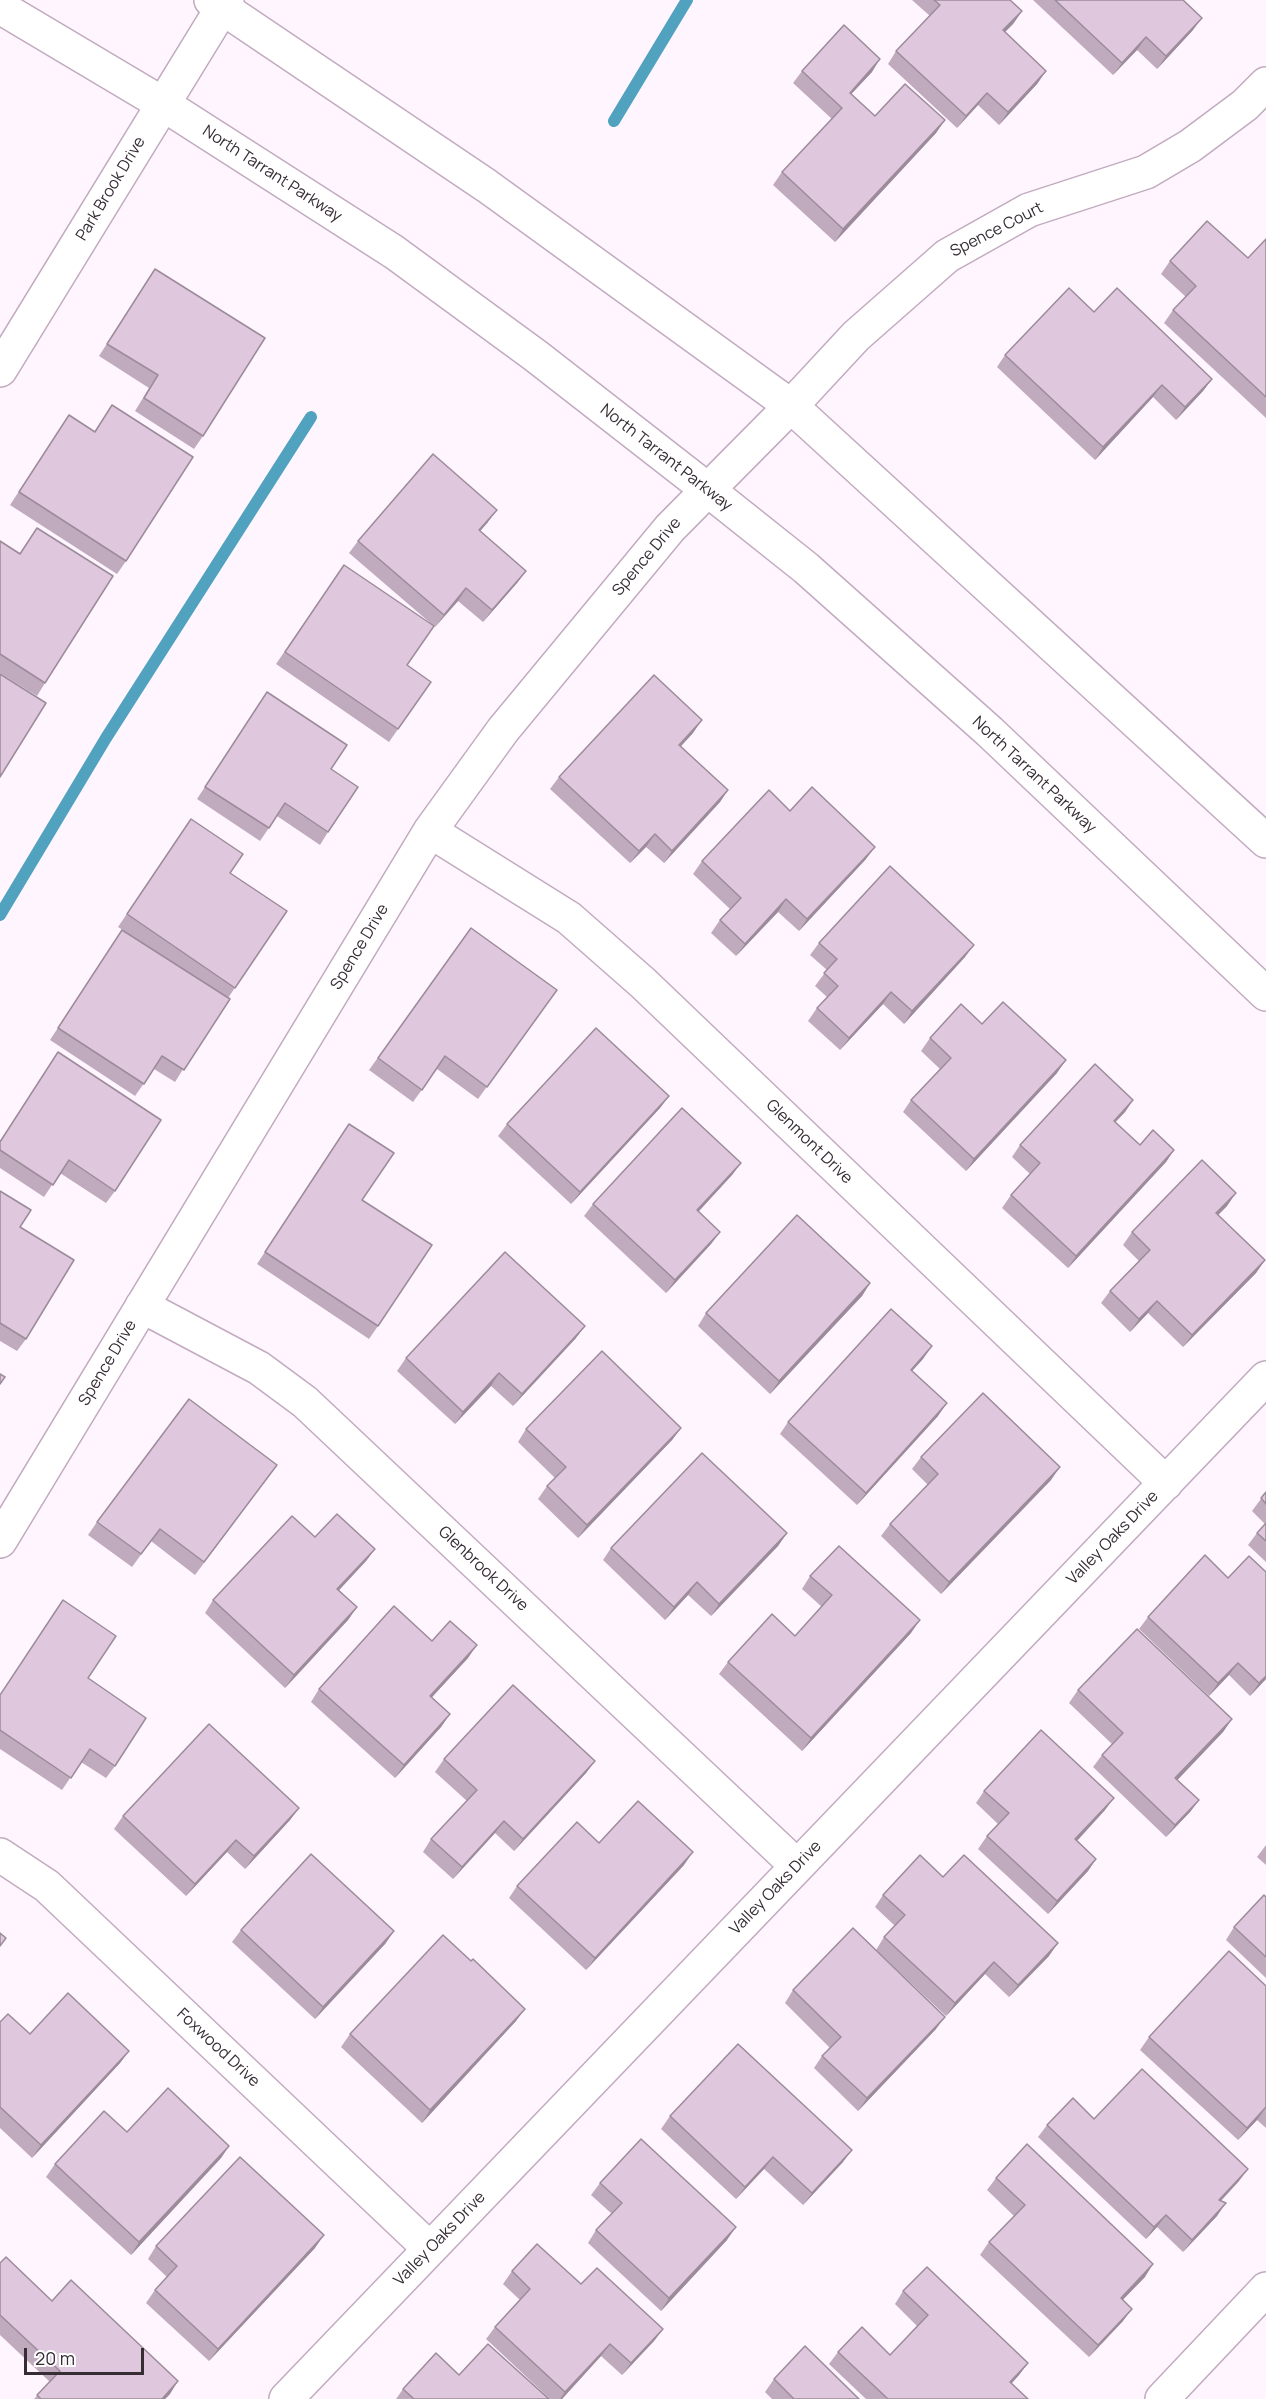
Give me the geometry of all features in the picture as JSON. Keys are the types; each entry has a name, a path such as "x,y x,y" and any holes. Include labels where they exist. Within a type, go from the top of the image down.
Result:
{"street":[{"name":"Park Brook Drive","path":"0,370 163,105 220,3"},
{"path":"220,3 487,186 791,406 1266,841"},
{"name":"North Tarrant Parkway","path":"0,8 163,105 394,252 536,356 806,568 990,732 1266,994"},
{"name":"Spence Court","path":"791,406 856,336 947,256 1029,210 1146,172 1245,105 1266,84"},
{"name":"Spence Drive","path":"0,1541 430,831 503,730 670,528 791,406"},
{"name":"Glenmont Drive","path":"430,831 569,918 635,976 1166,1483"},
{"name":"Glenbrook Drive","path":"142,1306 259,1368 305,1402 797,1866"},
{"name":"Valley Oaks Drive","path":"286,2399 1266,1378"},
{"name":"Foxwood Drive","path":"0,1855 47,1886 430,2249"},
{"path":"1162,2399 1266,2289"}],"building":[{"path":"934,0 1010,0 1022,11 1003,30 1046,71 1008,112 987,93 966,116 896,51 940,5"},
{"path":"1055,0 1183,0 1202,18 1166,56 1146,37 1122,63"},
{"path":"844,25 880,59 850,93 875,116 905,84 945,120 843,229 782,172 842,108 802,71"},
{"path":"1207,221 1248,258 1266,239 1266,397 1173,310 1196,286 1170,261"},
{"path":"155,269 265,338 203,436 144,398 158,375 107,344"},
{"path":"1069,288 1094,312 1117,288 1212,379 1185,407 1162,385 1103,447 1005,355"},
{"path":"112,405 193,457 126,561 19,492 69,415 95,432"},
{"path":"433,454 497,510 479,530 526,571 492,610 466,588 444,615 358,541"},
{"path":"37,528 113,576 45,683 0,654 0,541 20,554"},
{"path":"344,565 434,626 407,665 431,682 398,729 285,652"},
{"path":"0,674 46,703 0,777"},
{"path":"654,675 702,720 679,745 728,790 672,851 655,834 639,851 559,777"},
{"path":"267,692 347,745 331,769 358,787 328,832 285,803 269,828 205,787"},
{"path":"812,787 875,847 807,919 786,899 745,944 720,920 741,898 702,861 769,790 790,811"},
{"path":"191,819 243,854 230,873 287,911 235,988 127,914"},
{"path":"890,866 974,945 912,1011 891,992 849,1038 817,1008 838,986 824,973 837,959 819,943"},
{"path":"471,928 557,990 487,1087 445,1056 422,1090 378,1058"},
{"path":"122,930 230,999 184,1070 162,1056 144,1084 58,1028"},
{"path":"1003,1002 1066,1060 974,1159 911,1100 951,1058 930,1038 961,1004 982,1024"},
{"path":"596,1028 669,1096 580,1192 507,1124"},
{"path":"58,1052 161,1120 115,1191 69,1160 53,1185 0,1150 0,1142"},
{"path":"1095,1064 1133,1100 1114,1121 1140,1145 1153,1130 1174,1150 1076,1256 1011,1195 1040,1163 1020,1145"},
{"path":"682,1108 741,1163 697,1210 720,1232 675,1280 593,1204"},
{"path":"349,1124 394,1153 362,1200 432,1245 378,1326 265,1252"},
{"path":"1202,1160 1236,1193 1216,1213 1265,1260 1192,1335 1157,1301 1139,1319 1110,1291 1150,1250 1132,1232"},
{"path":"0,1191 31,1210 20,1227 74,1260 26,1339 0,1323"},
{"path":"797,1215 870,1283 779,1381 706,1313"},
{"path":"505,1252 585,1326 522,1394 499,1373 463,1412 406,1358"},
{"path":"891,1309 932,1346 911,1370 947,1403 866,1493 788,1422"},
{"path":"602,1351 681,1428 587,1525 547,1486 566,1467 526,1429"},
{"path":"0,1374 5,1377 0,1384"},
{"path":"983,1393 1060,1467 949,1582 890,1524 938,1474 921,1457"},
{"path":"189,1399 277,1465 204,1562 160,1529 141,1554 97,1522"},
{"path":"702,1453 787,1533 719,1604 697,1582 674,1607 611,1548"},
{"path":"1266,1492 1266,1504 1261,1498"},
{"path":"337,1514 375,1549 337,1589 357,1607 294,1675 213,1600 292,1516 315,1537"},
{"path":"1266,1523 1266,1541 1257,1533"},
{"path":"839,1546 920,1620 811,1738 728,1662 772,1614 795,1636 832,1595 810,1576"},
{"path":"1205,1555 1228,1578 1249,1556 1266,1572 1266,1676 1259,1683 1238,1663 1218,1683 1148,1617"},
{"path":"63,1600 116,1636 88,1678 146,1718 115,1766 90,1749 71,1778 0,1730 0,1695"},
{"path":"394,1606 432,1641 450,1621 477,1645 430,1696 450,1714 404,1765 319,1689"},
{"path":"1137,1629 1232,1719 1175,1778 1199,1800 1175,1825 1102,1755 1123,1733 1078,1690"},
{"path":"513,1685 595,1761 523,1839 504,1821 462,1867 431,1839 477,1790 444,1759"},
{"path":"209,1724 299,1808 254,1856 236,1840 195,1884 123,1816"},
{"path":"1041,1730 1114,1798 1075,1839 1096,1859 1057,1901 987,1836 1009,1813 984,1791"},
{"path":"638,1801 693,1852 595,1958 517,1886 577,1822 599,1843"},
{"path":"311,1854 394,1931 323,2007 241,1930"},
{"path":"920,1855 943,1877 964,1855 1058,1943 1018,1985 994,1962 955,2003 884,1937 905,1915 883,1895"},
{"path":"1264,1895 1266,1897 1266,1957 1234,1927"},
{"path":"853,1928 945,2017 867,2098 822,2056 841,2037 793,1990"},
{"path":"0,1933 6,1938 0,1946"},
{"path":"443,1935 471,1961 473,1959 525,2009 430,2110 350,2034"},
{"path":"1229,1951 1266,1986 1266,2107 1247,2128 1149,2037"},
{"path":"68,1993 129,2051 41,2145 0,2107 0,2022 8,2014 30,2034"},
{"path":"738,2044 852,2150 812,2193 773,2157 745,2187 670,2116"},
{"path":"1142,2069 1248,2169 1219,2200 1226,2203 1192,2240 1166,2215 1154,2227 1047,2125 1073,2098 1094,2119"},
{"path":"168,2088 229,2146 139,2242 55,2164 104,2111 127,2132"},
{"path":"641,2139 736,2227 669,2298 596,2230 622,2203 600,2183"},
{"path":"1027,2144 1153,2264 1121,2298 1132,2309 1098,2345 989,2242 1025,2205 996,2178"},
{"path":"240,2157 324,2235 218,2349 155,2290 177,2266 156,2246"},
{"path":"537,2244 581,2284 597,2268 663,2329 631,2363 610,2344 565,2392 495,2327 530,2289 512,2271"},
{"path":"6,2257 52,2301 71,2280 178,2381 162,2399 41,2399 37,2395 60,2371 0,2315 0,2263"},
{"path":"927,2267 1028,2363 1010,2382 1028,2399 888,2399 838,2352 862,2327 890,2355 928,2315 903,2291"},
{"path":"488,2344 549,2399 414,2399 403,2389 436,2353 459,2375"},
{"path":"805,2346 859,2399 794,2399 774,2379"}],"waterway":[{"path":"614,121 687,0"},
{"path":"0,915 106,738 311,417"}]}
